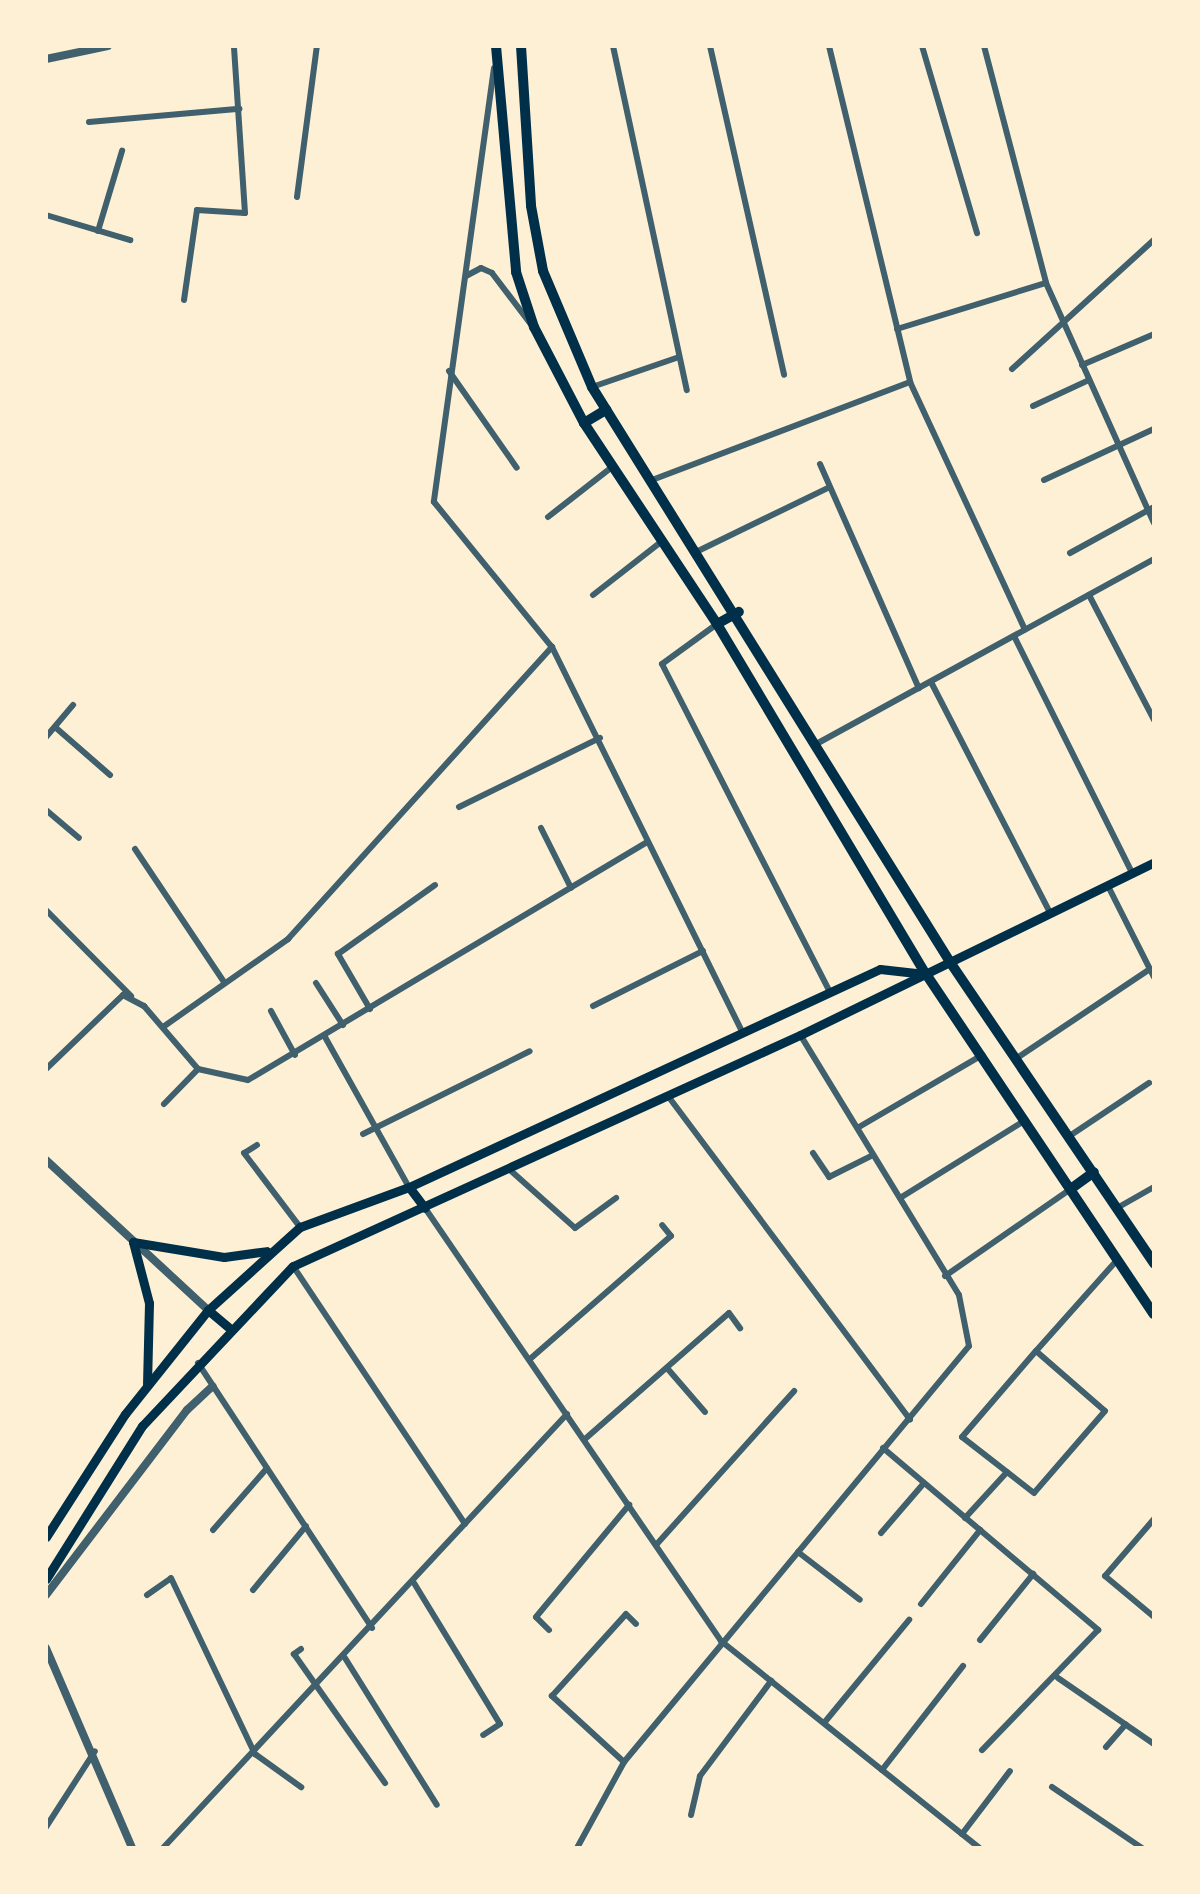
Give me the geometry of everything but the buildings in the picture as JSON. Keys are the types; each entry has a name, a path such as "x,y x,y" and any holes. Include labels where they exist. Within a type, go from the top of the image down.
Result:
{"main road":[{"path":"521,46 531,206 543,271 592,387 739,612 950,962 1071,1135 1154,1263"},
{"path":"496,50 506,209 534,327 584,423 717,624 926,974 1154,1314"},
{"path":"584,423 606,410"},
{"path":"717,624 739,612"},
{"path":"46,1579 142,1426 228,1327 293,1266 510,1170 800,1035 1154,862"},
{"path":"46,1537 147,1386 208,1310 267,1251 300,1227 409,1187 880,969 926,974"},
{"path":"1072,1188 1094,1172"},
{"path":"409,1187 425,1208"},
{"path":"147,1386 149,1303 133,1242 224,1257 267,1251"},
{"path":"208,1310 228,1327"}],"street":[{"path":"46,59 108,46"},
{"path":"184,300 197,210 245,213 234,46"},
{"path":"297,197 317,46"},
{"path":"613,46 676,358 687,390"},
{"path":"710,46 784,375"},
{"path":"829,46 910,382 1025,630"},
{"path":"922,46 977,233"},
{"path":"984,46 1046,283 1061,324 1120,449 1152,508 1154,523"},
{"path":"496,50 449,371 434,502 552,647 600,738 647,842 743,1033"},
{"path":"89,122 239,109"},
{"path":"98,231 122,151"},
{"path":"46,215 130,240"},
{"path":"1012,369 1154,240"},
{"path":"462,286 469,270 492,273 534,327"},
{"path":"897,329 1046,283"},
{"path":"1082,365 1154,334"},
{"path":"592,387 676,358"},
{"path":"449,371 517,468"},
{"path":"1033,406 1089,380"},
{"path":"652,480 910,382"},
{"path":"1044,480 1120,449 1154,429"},
{"path":"820,464 919,688"},
{"path":"548,517 612,467"},
{"path":"698,551 828,488"},
{"path":"1070,553 1152,508"},
{"path":"593,595 662,541"},
{"path":"818,743 1154,559"},
{"path":"1089,595 1154,720"},
{"path":"717,624 662,664 830,992"},
{"path":"1014,636 1133,873"},
{"path":"163,1027 288,939 552,647"},
{"path":"931,682 1051,914"},
{"path":"46,737 73,705"},
{"path":"55,727 110,775"},
{"path":"459,807 600,738"},
{"path":"46,810 79,838"},
{"path":"541,828 571,888"},
{"path":"46,910 163,1027 198,1069 248,1080 295,1055 647,842"},
{"path":"135,849 224,982"},
{"path":"370,1009 338,954 435,885"},
{"path":"1108,886 1154,977"},
{"path":"593,1006 703,951"},
{"path":"1017,1058 1150,969"},
{"path":"316,983 343,1025"},
{"path":"46,1069 81,1042 112,1001 133,998"},
{"path":"271,1011 295,1055"},
{"path":"577,1848 624,1762 883,1448 966,1356 967,1311 859,1127 800,1035"},
{"path":"325,1037 409,1187"},
{"path":"363,1134 530,1051"},
{"path":"859,1127 982,1055"},
{"path":"164,1104 198,1069"},
{"path":"1071,1135 1149,1083"},
{"path":"668,1096 910,1419"},
{"path":"900,1198 1026,1120"},
{"path":"257,1145 244,1153 300,1227"},
{"path":"813,1153 829,1177 873,1155"},
{"path":"46,1160 208,1310"},
{"path":"510,1170 575,1228 616,1198"},
{"path":"1117,1208 1154,1187"},
{"path":"945,1276 1072,1188"},
{"path":"425,1208 721,1641 979,1848"},
{"path":"530,1359 671,1236 662,1225"},
{"path":"1036,1351 1105,1411 1034,1493 962,1437 1036,1351 1118,1259"},
{"path":"293,1266 465,1524"},
{"path":"585,1439 729,1313 740,1328"},
{"path":"198,1363 372,1628"},
{"path":"667,1368 705,1412"},
{"path":"46,1595 187,1410 213,1386"},
{"path":"656,1545 794,1391"},
{"path":"163,1848 319,1688 567,1414"},
{"path":"883,1448 1098,1630 1058,1678 982,1750"},
{"path":"213,1530 267,1468"},
{"path":"965,1518 1007,1472"},
{"path":"881,1533 924,1483"},
{"path":"549,1630 536,1617 629,1505"},
{"path":"1154,1519 1105,1576 1154,1617"},
{"path":"253,1590 306,1526"},
{"path":"921,1604 980,1530"},
{"path":"798,1552 860,1600"},
{"path":"980,1640 1033,1574"},
{"path":"147,1595 171,1578 255,1754 301,1787"},
{"path":"414,1583 500,1724 483,1735"},
{"path":"624,1762 552,1696 626,1614 636,1624"},
{"path":"824,1723 909,1620"},
{"path":"46,1648 95,1751 132,1848"},
{"path":"301,1649 294,1654 385,1783"},
{"path":"345,1658 437,1805"},
{"path":"882,1770 963,1666"},
{"path":"1058,1678 1154,1744"},
{"path":"691,1815 700,1776 771,1681"},
{"path":"1106,1747 1126,1724"},
{"path":"46,1827 95,1751"},
{"path":"962,1834 1010,1771"},
{"path":"1052,1787 1142,1848"}]}
